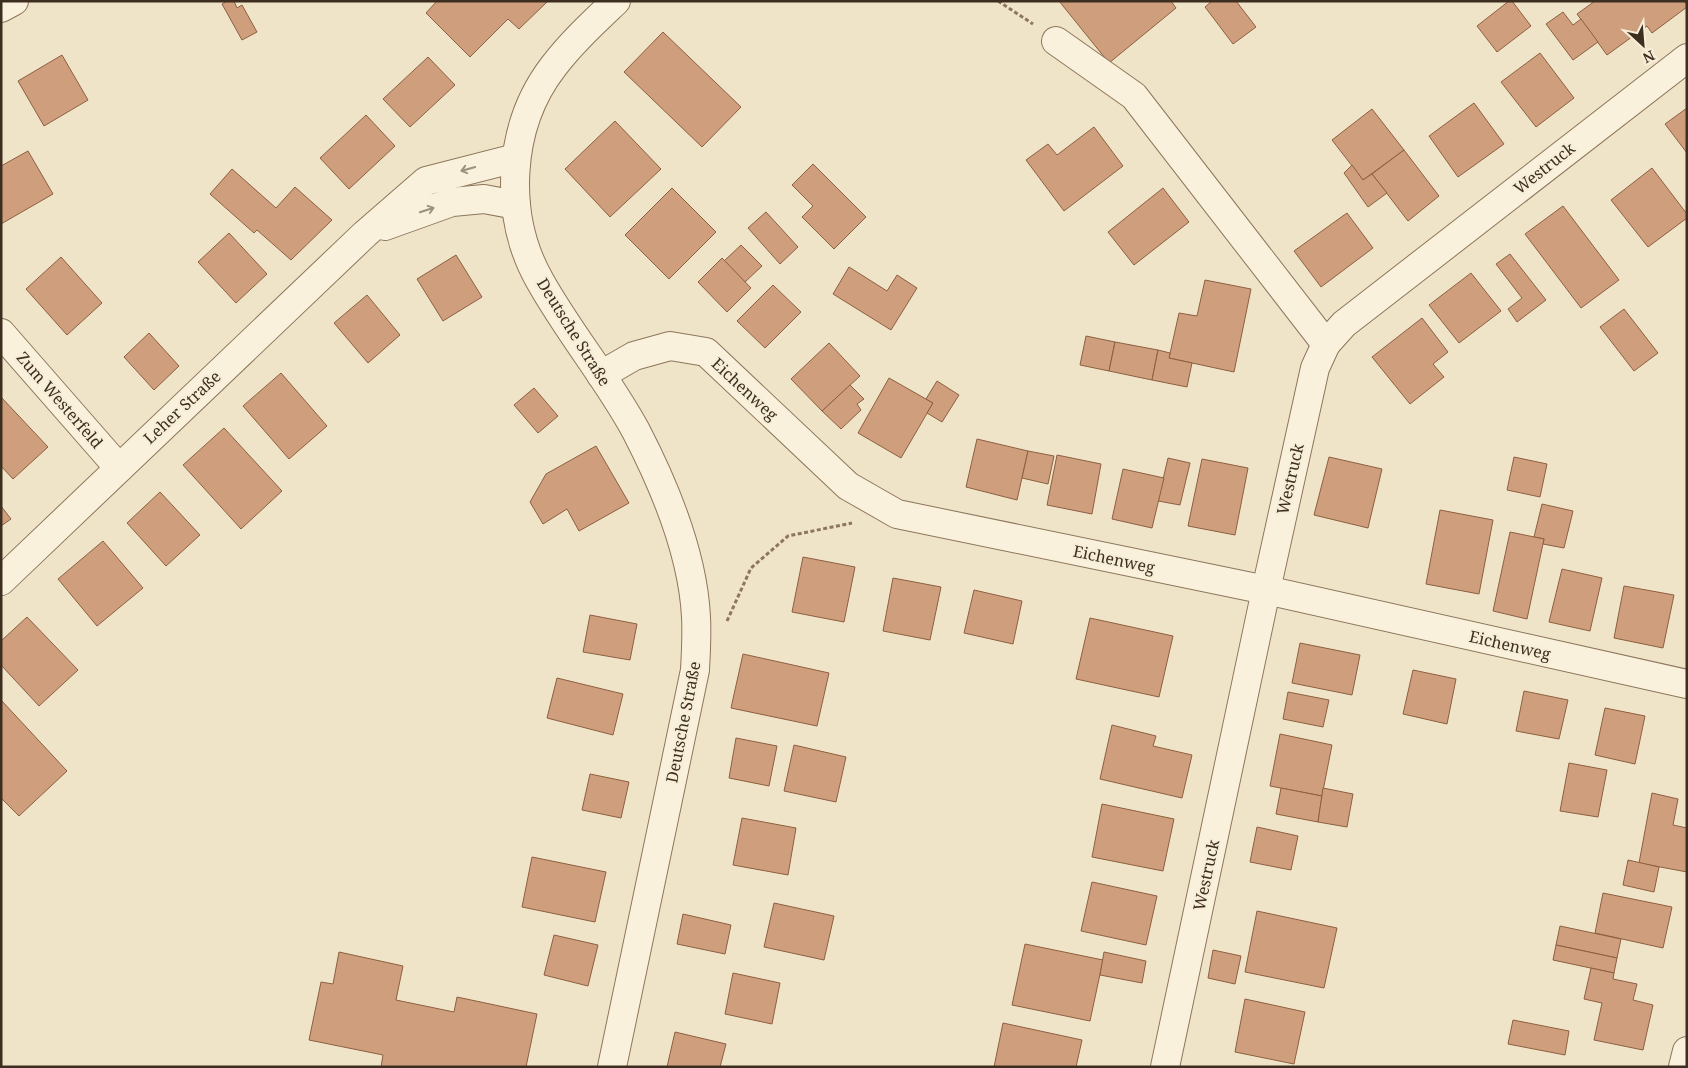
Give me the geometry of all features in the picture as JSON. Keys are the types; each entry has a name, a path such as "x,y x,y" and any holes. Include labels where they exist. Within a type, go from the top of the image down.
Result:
{"street":[{"path":"1,8 14,1"},
{"path":"516,205 516,158 530,107 552,67 616,1"},
{"path":"1056,41 1134,96 1326,344"},
{"name":"Westruck","path":"1165,1067 1315,368 1326,344 1344,324 1687,58"},
{"name":"Leher Straße","path":"1,581 365,234 426,181 516,158"},
{"name":"Leher Straße","path":"365,234 452,202 484,199 516,205"},
{"name":"Deutsche Straße","path":"516,205 523,239 539,280 635,430 664,490 685,554 696,616 696,670 612,1067"},
{"name":"Zum Westerfeld","path":"1,333 119,468"},
{"name":"Eichenweg","path":"601,375 634,356 670,346 706,352 848,486 897,514 1266,590 1687,684"},
{"path":"1684,1067 1687,1051"}],"path":[{"path":"998,1 1056,41"},
{"path":"726,624 751,568 788,536 897,514"}],"building":[{"path":"227,1 234,1 237,8 242,5 257,32 242,40 222,4"},
{"path":"437,1 547,2 519,29 508,19 470,57 426,13"},
{"path":"1059,1 1171,1 1176,8 1109,63"},
{"path":"1212,1 1236,1 1256,27 1233,44 1205,7"},
{"path":"1509,1 1512,1 1531,26 1497,52 1477,26"},
{"path":"1595,1 1685,1 1687,7 1652,33 1647,26 1607,55 1577,14"},
{"path":"1563,12 1573,25 1581,19 1598,42 1573,60 1546,24"},
{"path":"663,32 741,107 702,147 624,72"},
{"path":"1540,53 1574,98 1536,127 1501,82"},
{"path":"62,55 88,100 44,126 18,81"},
{"path":"428,57 455,85 410,127 383,99"},
{"path":"1474,103 1504,144 1458,177 1429,136"},
{"path":"1687,108 1687,153 1665,124"},
{"path":"1372,109 1404,150 1363,180 1332,140"},
{"path":"366,115 395,146 349,189 320,158"},
{"path":"615,121 661,169 610,217 565,169"},
{"path":"1094,127 1123,166 1064,211 1026,160 1048,144 1057,155"},
{"path":"1404,150 1439,196 1408,221 1372,174"},
{"path":"28,151 53,194 1,224 1,166"},
{"path":"813,164 866,217 834,249 802,217 813,206 792,185"},
{"path":"1352,165 1363,180 1372,174 1387,193 1368,207 1344,173"},
{"path":"1652,168 1687,214 1687,218 1648,247 1611,200"},
{"path":"232,169 276,208 295,187 332,220 291,260 257,230 254,233 210,194"},
{"path":"672,188 716,232 669,279 625,235"},
{"path":"1163,188 1189,222 1134,265 1108,232"},
{"path":"1563,206 1619,280 1581,308 1525,234"},
{"path":"766,212 798,247 780,264 748,228"},
{"path":"1347,213 1373,248 1321,287 1294,251"},
{"path":"229,233 267,274 236,303 198,262"},
{"path":"741,245 762,266 745,282 724,261"},
{"path":"1510,254 1546,300 1517,322 1508,309 1522,298 1496,264"},
{"path":"456,255 482,297 443,321 417,279"},
{"path":"61,257 102,303 67,335 26,289"},
{"path":"722,258 751,288 727,312 698,282"},
{"path":"849,267 887,291 897,275 917,288 891,330 833,294"},
{"path":"1471,273 1501,311 1459,343 1429,305"},
{"path":"1205,280 1251,289 1234,372 1169,358 1179,313 1197,316"},
{"path":"773,285 801,312 765,348 737,321"},
{"path":"367,295 400,335 368,363 334,323"},
{"path":"1624,309 1658,353 1634,371 1600,327"},
{"path":"1422,318 1448,352 1433,364 1444,377 1410,404 1372,357"},
{"path":"149,333 179,366 154,390 124,357"},
{"path":"1086,336 1115,342 1109,371 1080,365"},
{"path":"1115,342 1158,350 1152,380 1109,371"},
{"path":"829,343 860,376 822,411 791,379"},
{"path":"1158,350 1170,353 1169,358 1192,363 1187,387 1152,380"},
{"path":"281,373 327,426 289,459 243,406"},
{"path":"889,378 933,403 901,458 858,433"},
{"path":"937,381 959,395 942,422 927,413 933,403 926,399"},
{"path":"850,385 864,399 857,404 861,410 841,429 822,411"},
{"path":"534,388 558,416 538,433 514,405"},
{"path":"1,397 48,447 13,479 1,466"},
{"path":"224,428 282,491 241,529 183,465"},
{"path":"977,439 1028,451 1017,500 966,487"},
{"path":"596,446 629,503 579,531 567,509 543,524 530,502 546,474"},
{"path":"1028,451 1054,456 1048,484 1022,478"},
{"path":"1057,455 1101,464 1092,514 1047,505"},
{"path":"1329,457 1382,469 1368,528 1314,515"},
{"path":"1514,457 1547,464 1540,497 1507,490"},
{"path":"1168,458 1190,463 1180,505 1158,501"},
{"path":"1202,459 1248,468 1235,535 1188,526"},
{"path":"1123,469 1164,478 1152,528 1112,519"},
{"path":"160,492 200,535 166,566 127,523"},
{"path":"1542,504 1573,511 1564,548 1543,544 1544,539 1534,537"},
{"path":"1,506 11,519 1,526"},
{"path":"1440,510 1493,520 1479,594 1426,584"},
{"path":"1510,532 1544,539 1527,619 1493,611"},
{"path":"103,541 143,588 97,626 58,579"},
{"path":"803,557 855,567 844,622 792,612"},
{"path":"1562,569 1602,578 1590,631 1549,622"},
{"path":"893,578 941,587 930,640 883,631"},
{"path":"1624,586 1674,595 1663,648 1614,638"},
{"path":"974,590 1022,601 1013,644 964,633"},
{"path":"590,615 637,624 630,660 583,652"},
{"path":"27,617 78,670 39,706 1,665 1,641"},
{"path":"1090,618 1173,636 1159,697 1076,679"},
{"path":"1300,643 1360,655 1352,695 1292,683"},
{"path":"743,654 829,673 817,726 731,708"},
{"path":"1413,670 1456,679 1447,724 1403,714"},
{"path":"557,678 623,694 613,735 547,718"},
{"path":"1524,691 1568,700 1559,739 1516,731"},
{"path":"1288,692 1329,700 1323,727 1283,719"},
{"path":"1,700 67,771 19,816 1,798"},
{"path":"1605,708 1645,716 1635,764 1595,755"},
{"path":"1112,725 1156,736 1153,746 1192,755 1182,798 1100,779"},
{"path":"1280,734 1332,745 1322,796 1270,786"},
{"path":"736,738 777,746 769,786 729,778"},
{"path":"794,745 846,757 836,802 784,791"},
{"path":"1569,763 1607,770 1598,817 1560,811"},
{"path":"590,774 629,782 621,818 582,810"},
{"path":"1281,788 1322,796 1318,822 1276,814"},
{"path":"1323,788 1353,794 1347,827 1318,822"},
{"path":"1652,793 1678,799 1673,825 1687,828 1687,872 1639,863"},
{"path":"1102,804 1174,819 1163,871 1092,857"},
{"path":"742,818 796,828 788,875 733,865"},
{"path":"1257,827 1298,836 1291,870 1250,862"},
{"path":"532,857 606,872 595,922 522,907"},
{"path":"1628,860 1659,867 1654,892 1623,885"},
{"path":"1092,882 1157,896 1146,945 1081,931"},
{"path":"1603,893 1672,907 1663,948 1595,933"},
{"path":"774,903 834,916 824,960 764,947"},
{"path":"1257,911 1337,928 1324,988 1245,972"},
{"path":"683,914 731,925 725,954 677,944"},
{"path":"1560,926 1621,939 1617,958 1556,945"},
{"path":"554,935 598,945 588,986 544,975"},
{"path":"1025,944 1103,960 1090,1021 1012,1005"},
{"path":"1556,945 1617,958 1614,973 1553,960"},
{"path":"1213,950 1241,956 1235,984 1208,978"},
{"path":"339,952 403,966 396,1000 454,1012 457,997 537,1014 526,1067 381,1067 383,1055 309,1040 321,982 333,984"},
{"path":"1104,952 1146,961 1142,983 1100,975"},
{"path":"1591,968 1614,973 1613,979 1637,984 1633,1000 1653,1005 1643,1050 1594,1040 1602,1003 1584,999"},
{"path":"733,973 780,983 772,1024 725,1014"},
{"path":"1245,999 1305,1012 1294,1064 1235,1052"},
{"path":"1513,1020 1569,1031 1565,1055 1508,1044"},
{"path":"1003,1023 1082,1040 1076,1067 994,1067"},
{"path":"675,1032 726,1044 720,1067 667,1067"}]}
